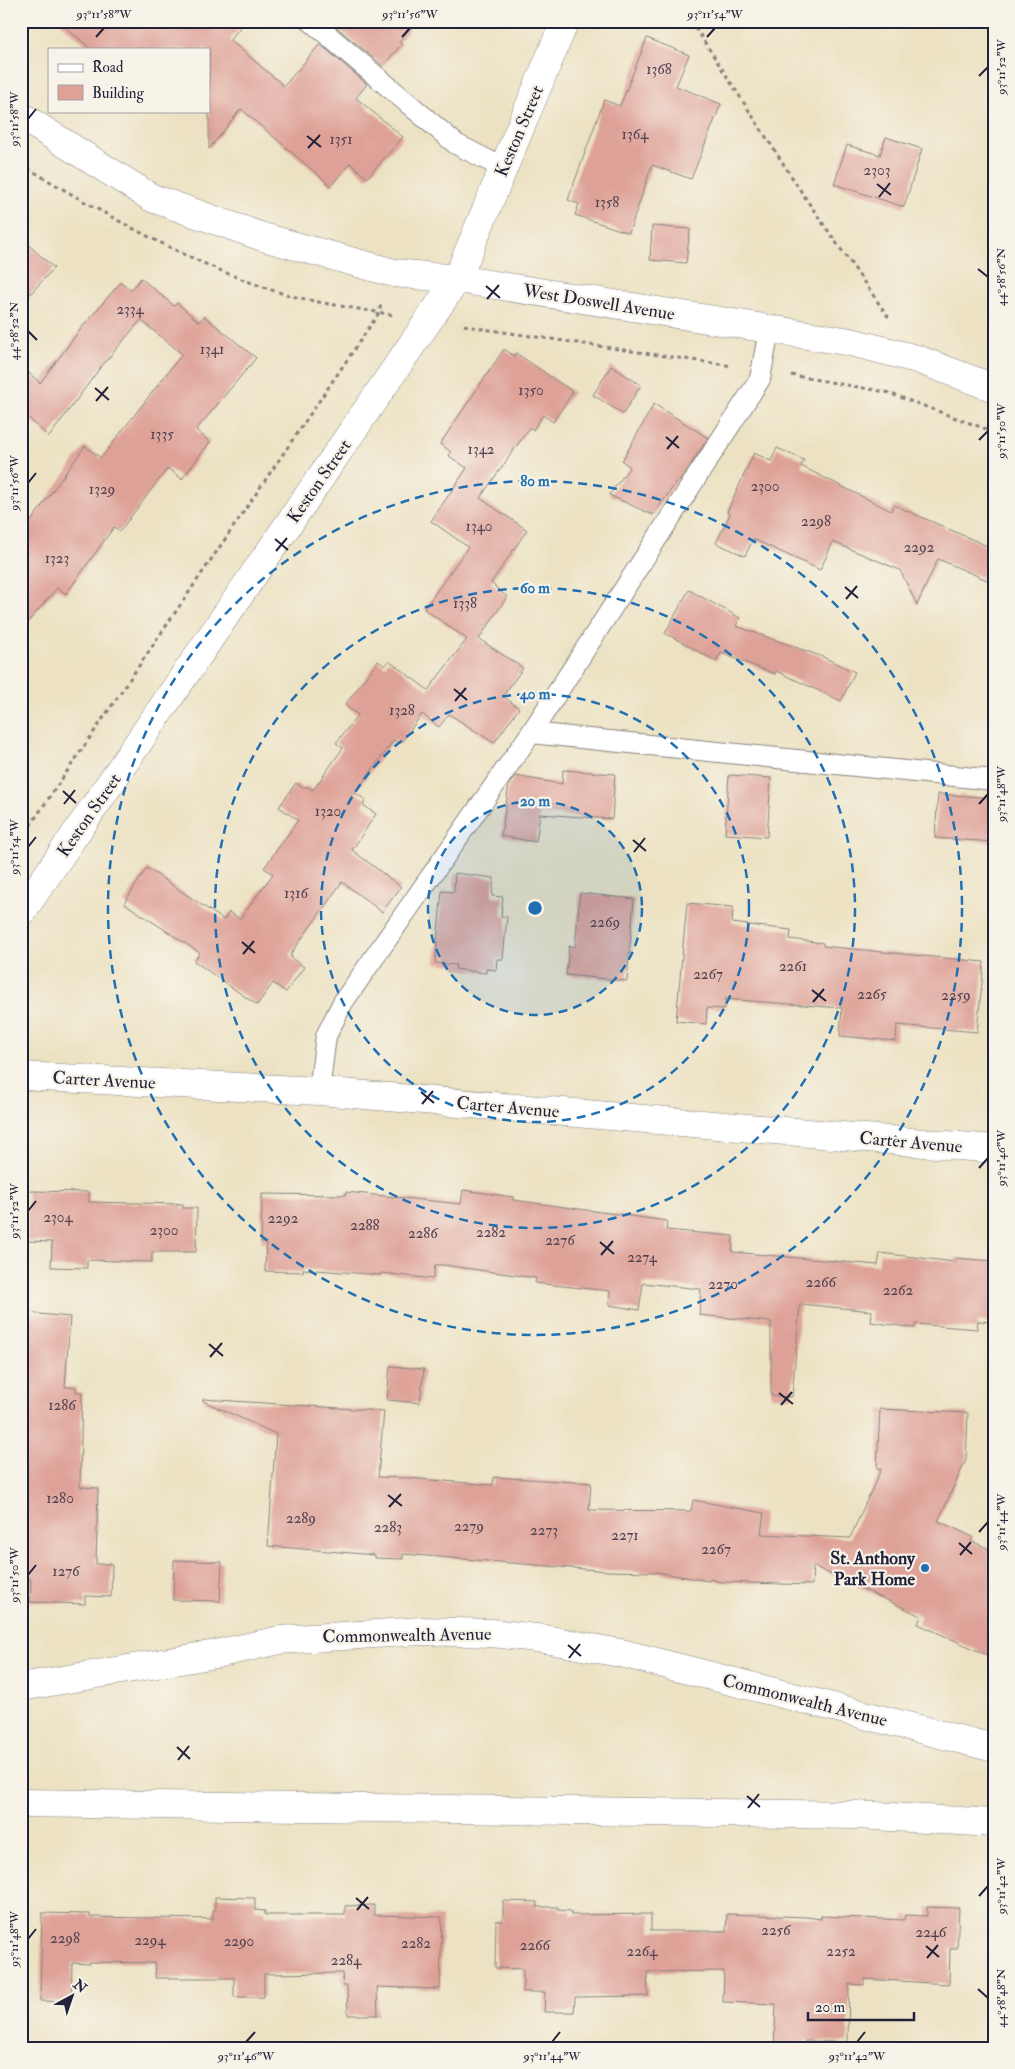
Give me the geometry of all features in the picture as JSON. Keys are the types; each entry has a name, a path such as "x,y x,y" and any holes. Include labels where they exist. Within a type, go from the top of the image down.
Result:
{"street":[{"name":"Keston Street","path":"21,913 457,279 565,21"},
{"name":"West Doswell Avenue","path":"21,116 152,198 262,237 394,272 457,279 851,342 917,359 994,388"},
{"name":"Carter Avenue","path":"21,1076 319,1091 994,1149"},
{"name":"Commonwealth Avenue","path":"21,1687 216,1654 280,1640 421,1631 492,1633 545,1639 625,1654 994,1748"},
{"path":"21,1803 857,1815 994,1823"}],"lane":[{"path":"311,21 456,144 503,168"},
{"path":"319,1091 326,1036 343,1002 531,733 760,379 769,330"},
{"path":"531,733 994,780"}],"path":[{"path":"691,21 808,202 917,359"},
{"path":"21,164 84,203 182,253 270,290 396,316"},
{"path":"21,839 379,313 384,296"},
{"path":"459,323 477,328 831,381 886,392 994,432"}],"building":[{"path":"58,21 245,21 230,40 284,86 320,44 367,84 356,98 403,137 367,178 350,163 331,186 241,109 209,149 210,48 90,48"},
{"path":"338,21 416,21 399,42 402,44 383,66 335,26"},
{"path":"647,38 689,55 676,86 721,104 691,179 652,165 629,233 575,215 579,204 568,200 604,100 620,106"},
{"path":"886,137 922,149 904,207 834,184 847,145 880,155"},
{"path":"652,226 690,229 686,263 650,260"},
{"path":"21,238 54,268 21,304"},
{"path":"141,278 174,306 177,303 199,322 204,316 256,358 196,430 210,442 182,479 168,468 120,531 114,527 66,594 57,588 21,630 21,535 85,446 101,458 182,354 141,320 100,368 49,437 21,411 21,366 40,383 83,326 121,282 131,290"},
{"path":"504,349 514,356 516,353 573,392 553,422 543,415 533,430 530,427 480,498 527,530 491,583 507,597 479,639 523,668 503,696 519,708 494,743 449,714 439,727 422,714 400,744 394,740 355,793 366,800 363,805 376,814 352,850 401,887 382,912 342,882 290,955 292,956 291,958 304,967 286,992 273,983 257,1005 194,961 200,953 124,903 147,868 224,920 229,912 240,919 273,874 264,868 298,820 279,807 296,783 304,789 306,786 313,790 343,748 336,743 358,715 345,705 378,661 385,666 389,661 428,690 467,639 424,609 468,547 431,521 467,468 449,456 451,452 440,444"},
{"path":"611,366 641,385 623,414 593,395"},
{"path":"654,404 708,438 680,481 678,480 653,515 609,495 630,467 622,461"},
{"path":"777,448 804,460 801,466 891,511 894,505 994,549 994,583 938,559 917,605 900,570 833,542 820,570 753,539 745,556 716,543 730,514 727,512 754,453 771,461"},
{"path":"689,590 740,618 736,626 823,657 855,672 841,701 776,671 775,674 721,653 716,661 665,633"},
{"path":"563,770 615,774 612,819 540,814 536,842 501,836 509,785 515,776 562,784"},
{"path":"729,775 771,778 767,837 725,834"},
{"path":"938,794 994,798 994,842 935,838"},
{"path":"455,873 494,878 492,896 503,897 501,916 507,917 503,959 497,959 496,970 486,969 486,973 455,969 456,965 435,963 442,891 454,892"},
{"path":"580,893 634,899 627,981 566,975 569,946 575,947"},
{"path":"687,903 733,907 732,923 791,930 790,939 823,943 823,946 984,962 977,1032 897,1025 896,1041 840,1036 842,1008 725,999 725,1009 707,1008 706,1024 676,1021"},
{"path":"463,1190 513,1197 513,1200 667,1221 666,1230 733,1236 732,1252 878,1265 880,1253 955,1262 955,1258 994,1261 994,1322 978,1321 977,1329 916,1324 915,1328 871,1322 872,1311 800,1304 792,1397 771,1396 771,1322 699,1315 701,1289 643,1283 639,1310 609,1305 610,1291 535,1283 536,1278 443,1265 435,1265 433,1279 381,1273 381,1275 303,1269 303,1272 265,1271 266,1242 261,1242 262,1194 346,1195 346,1192 461,1204"},
{"path":"28,1191 89,1192 89,1202 183,1204 183,1208 197,1208 196,1252 152,1252 152,1262 87,1260 87,1268 51,1267 52,1242 27,1241"},
{"path":"28,1313 70,1317 65,1387 76,1387 76,1392 82,1392 80,1487 98,1488 96,1564 112,1564 111,1597 85,1596 85,1604 30,1602 31,1579 21,1579 21,1476 24,1418 21,1418 21,1398"},
{"path":"390,1366 424,1369 420,1403 387,1400"},
{"path":"203,1399 384,1411 378,1477 493,1485 494,1477 591,1483 589,1510 691,1511 693,1500 764,1513 761,1534 850,1538 881,1469 877,1469 880,1409 968,1413 966,1460 938,1521 973,1537 971,1541 994,1551 994,1658 918,1624 921,1616 813,1566 812,1585 720,1582 656,1572 608,1571 403,1554 403,1559 375,1558 375,1555 268,1546 276,1434 203,1401"},
{"path":"174,1560 222,1562 220,1601 173,1600"},
{"path":"215,1897 255,1898 255,1910 265,1911 265,1915 345,1915 345,1906 374,1905 374,1915 442,1917 440,1989 377,1987 378,2015 348,2015 347,1986 343,1986 342,1973 264,1974 264,1997 234,1997 234,1978 155,1978 156,1963 89,1962 89,1964 72,1963 71,2002 40,2001 42,1913 90,1914 90,1917 213,1919"},
{"path":"503,1901 537,1902 537,1907 558,1907 558,1910 571,1911 571,1915 651,1914 651,1931 726,1931 727,1914 821,1919 821,1916 904,1920 905,1915 927,1916 927,1907 959,1908 957,1949 950,1949 949,1984 864,1979 864,1985 849,1984 848,2042 805,2041 804,2048 774,2048 776,2004 723,2002 724,1971 647,1972 648,1996 575,1997 574,2012 544,2012 545,1992 523,1992 523,1969 495,1968 496,1921 503,1921"}],"place":[{"name":"St. Anthony Park Home","path":"925,1568"}]}
